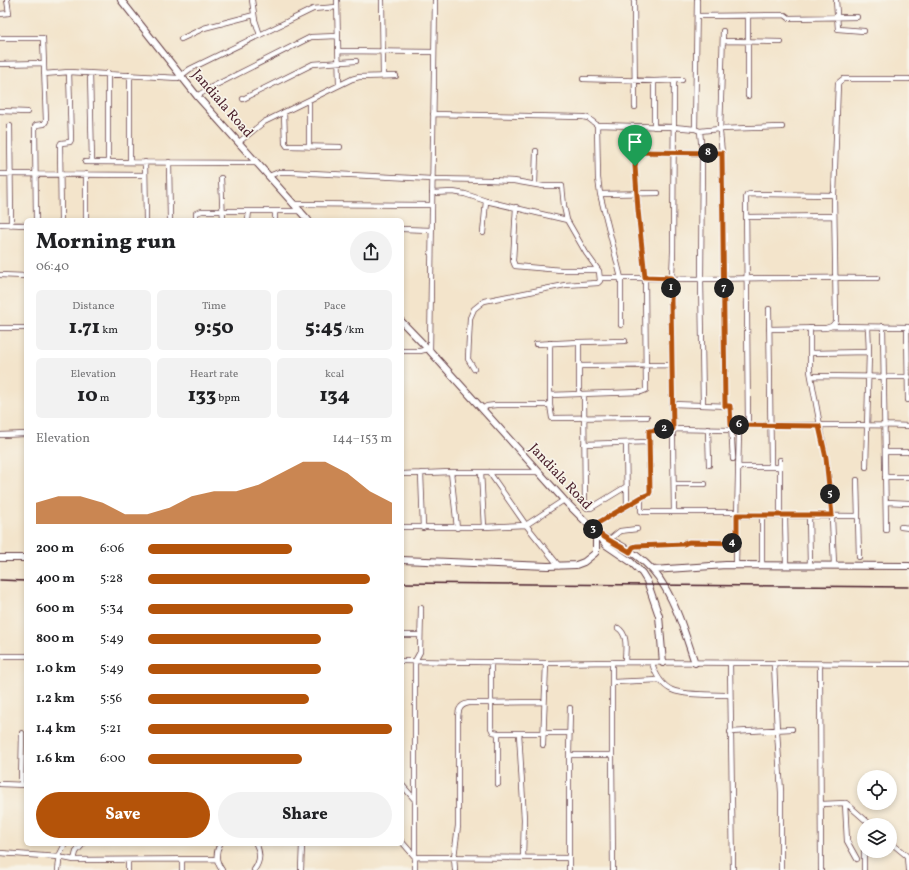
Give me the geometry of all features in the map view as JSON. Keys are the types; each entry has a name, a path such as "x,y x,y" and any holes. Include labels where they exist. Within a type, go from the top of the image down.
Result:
{"street":[{"path":"0,14 9,13 7,0"},
{"name":"Jandiala Road","path":"121,0 197,96 306,218"},
{"path":"252,0 254,14 260,34"},
{"path":"337,0 339,85"},
{"path":"382,0 383,76"},
{"path":"404,351 429,350 435,0"},
{"path":"634,0 635,107"},
{"path":"698,0 698,130 702,153 700,279 703,405"},
{"path":"836,0 838,29 864,31"},
{"path":"44,74 69,72 178,78 190,69 313,9 337,7"},
{"path":"181,39 204,28 254,14"},
{"path":"748,15 748,96"},
{"path":"698,16 785,15 789,18 836,16 857,17"},
{"path":"724,31 720,129 722,153 725,406"},
{"path":"197,96 311,37 338,36"},
{"path":"0,38 43,38 46,121 44,124 35,126 36,218"},
{"path":"723,41 781,42"},
{"path":"338,51 434,52"},
{"path":"243,99 313,64 356,61"},
{"path":"0,64 44,63"},
{"path":"61,218 60,145 61,143 70,142 71,140 69,72"},
{"path":"90,73 92,162"},
{"path":"108,74 108,161"},
{"path":"130,75 130,162"},
{"path":"239,142 256,127 339,85 359,77 396,76"},
{"path":"583,79 654,81 682,80"},
{"path":"832,326 836,318 834,195 838,82 843,79 909,79"},
{"path":"654,81 654,127"},
{"path":"674,81 671,300 674,512"},
{"path":"309,100 309,147"},
{"path":"0,111 28,112"},
{"path":"284,112 286,145 294,147 340,147"},
{"path":"433,114 583,117 588,118 597,124 638,127 674,127 698,130 782,127"},
{"path":"597,124 598,178 600,194 622,278 621,325"},
{"path":"10,126 11,225"},
{"path":"550,395 644,392 646,389 645,277 635,166 638,152 638,127"},
{"path":"535,184 536,151"},
{"path":"638,152 722,153"},
{"path":"85,162 257,163"},
{"path":"145,162 146,218"},
{"path":"169,162 170,218"},
{"path":"269,176 279,172 291,172 432,179 489,180 543,186 562,186 567,220 586,253 598,270 600,281 598,283 565,285 485,300 478,304 470,318 468,359 474,369"},
{"path":"0,174 145,175"},
{"path":"86,174 86,218"},
{"path":"221,178 223,218"},
{"path":"432,193 458,193 567,220"},
{"path":"600,194 658,193"},
{"path":"748,425 747,195 834,195"},
{"path":"483,233 486,201"},
{"path":"293,204 432,205"},
{"path":"516,207 513,261 515,266 561,270 598,270"},
{"path":"196,218 197,211 301,211"},
{"path":"248,211 248,218"},
{"path":"275,211 275,218"},
{"path":"746,217 834,216"},
{"path":"0,224 24,225"},
{"path":"404,230 431,230"},
{"path":"0,275 24,276"},
{"path":"600,278 877,278"},
{"path":"769,309 770,467"},
{"name":"Jandiala Road","path":"404,324 538,472 600,536 606,545 631,562 642,574 647,581 659,616 663,663"},
{"path":"769,329 826,328 832,326 883,326 908,328 908,400"},
{"path":"883,326 886,530"},
{"path":"866,467 868,327"},
{"path":"0,328 24,328"},
{"path":"810,328 811,376 826,458 832,515 834,565"},
{"path":"536,344 625,341"},
{"path":"579,342 579,366 584,418 584,503 586,507 591,508 627,486"},
{"path":"550,343 550,405 552,419 647,417"},
{"path":"810,353 868,352"},
{"path":"579,366 672,365"},
{"path":"811,376 909,377"},
{"path":"672,404 730,406 732,459"},
{"path":"482,409 487,406 496,405 550,405"},
{"path":"591,527 640,498 648,495 650,492 649,431 708,429 748,425 909,426"},
{"path":"708,429 709,465"},
{"path":"736,565 739,431"},
{"path":"0,435 24,434"},
{"path":"584,444 649,442"},
{"path":"626,443 626,506"},
{"path":"885,452 909,452"},
{"path":"780,460 786,565"},
{"path":"738,467 780,468"},
{"path":"404,474 451,472 538,472"},
{"path":"451,472 457,528"},
{"path":"481,472 484,528"},
{"path":"489,472 526,525 558,566"},
{"path":"421,473 423,528"},
{"path":"885,477 909,477"},
{"path":"857,480 859,557"},
{"path":"674,484 705,484"},
{"path":"640,498 641,511 643,512 858,516"},
{"path":"404,527 484,528 526,525 564,500"},
{"path":"886,502 909,503"},
{"path":"762,515 762,565"},
{"path":"809,515 810,565"},
{"path":"901,527 909,528"},
{"path":"610,539 620,531 637,529"},
{"path":"404,560 558,566 576,565 584,562 596,552 596,540 600,536 610,539 643,560 664,585 695,663"},
{"path":"630,552 633,547 636,546 684,544 689,542 737,543"},
{"path":"0,558 24,558"},
{"path":"652,570 736,565 909,566"},
{"path":"415,870 415,661 420,652 421,608"},
{"path":"618,628 625,636 625,662"},
{"path":"404,635 420,635"},
{"path":"0,656 24,656"},
{"path":"404,661 909,664"},
{"path":"490,662 491,728 493,732 570,733"},
{"path":"612,662 613,870"},
{"path":"543,745 546,663"},
{"path":"652,663 660,680 671,690 695,694 730,695"},
{"path":"730,663 733,870"},
{"path":"774,663 776,731 781,792 781,870"},
{"path":"820,664 822,870"},
{"path":"613,682 660,680"},
{"path":"454,870 458,826 458,712 465,703 544,702"},
{"path":"569,870 570,708"},
{"path":"730,732 792,730"},
{"path":"0,784 24,785 22,733"},
{"path":"498,733 498,784"},
{"path":"520,733 524,819 523,858"},
{"path":"569,754 612,755"},
{"path":"404,787 415,800"},
{"path":"821,804 845,803 863,818"},
{"path":"845,803 847,841 857,859"},
{"path":"404,844 415,857 569,858"},
{"path":"58,870 60,851 64,846"},
{"path":"74,860 76,852 81,846"},
{"path":"219,846 216,859 222,870"},
{"path":"255,870 260,857 257,846"},
{"path":"301,870 302,846"},
{"path":"897,848 907,857 908,870"},
{"path":"0,853 59,857 74,860 216,859"},
{"path":"864,858 864,870"},
{"path":"128,860 128,870"},
{"path":"182,860 182,870"}],"railway":[{"path":"0,580 24,581"},
{"path":"404,583 909,587"}],"route":[{"path":"638,152 722,153 725,406 730,406 731,425 819,426 826,458 832,515 737,515 737,543 689,542 684,544 636,546 633,547 630,552 610,539 600,536 591,527 649,494 649,431 673,429 672,278 645,277 635,166 638,152"}]}
